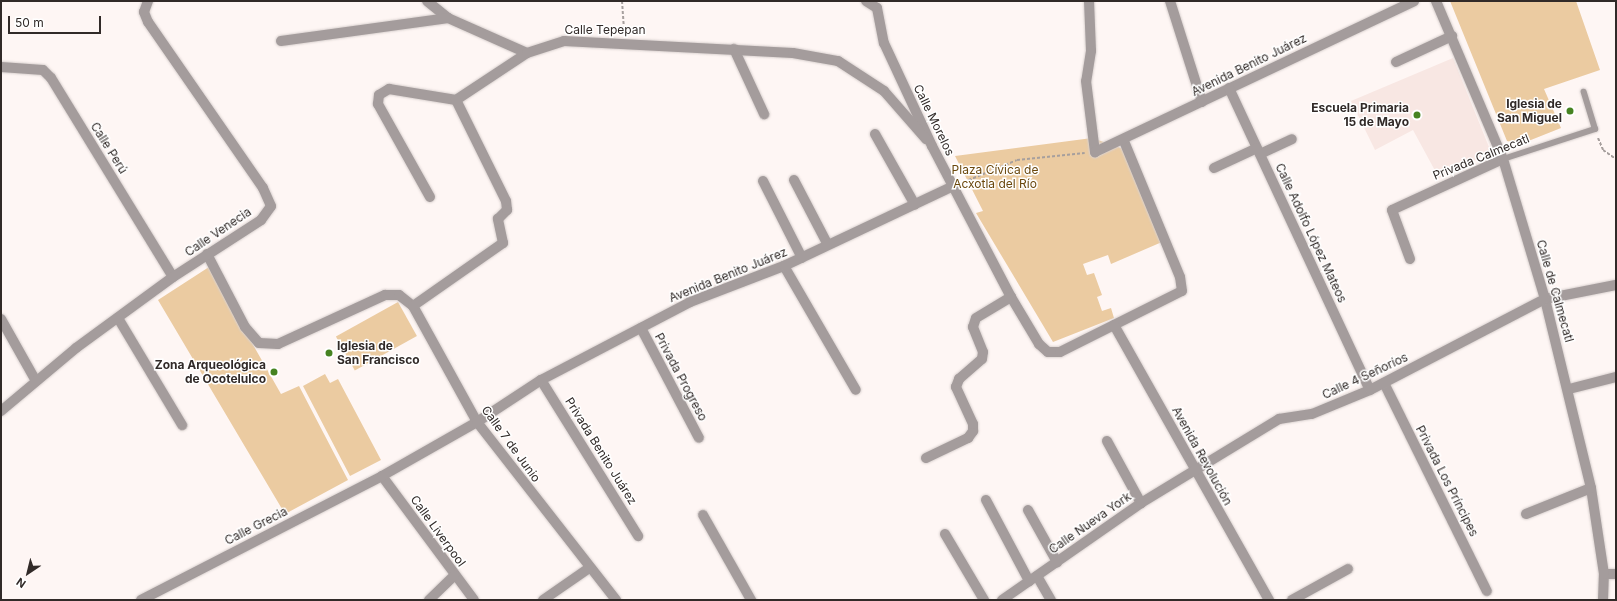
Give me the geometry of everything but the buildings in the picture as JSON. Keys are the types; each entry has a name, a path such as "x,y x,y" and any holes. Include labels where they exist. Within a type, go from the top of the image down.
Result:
{"street":[{"name":"Calle Venecia","path":"1,410 36,381 173,277 261,220 271,206 263,188 148,22 144,12 148,1"},
{"path":"427,1 448,18 527,53"},
{"name":"Calle Morelos","path":"866,1 877,8 884,43 932,146 1011,297 1048,352 1060,352 1114,325"},
{"path":"1089,1 1092,51 1086,81 1096,152"},
{"path":"1170,1 1202,102"},
{"name":"Avenida Benito Juárez","path":"1096,152 1124,141 1229,88 1414,1"},
{"name":"Calle de Calmecatl","path":"1436,1 1503,159 1545,298 1569,389 1591,488 1604,574 1602,600"},
{"path":"280,41 448,18"},
{"path":"1396,62 1452,36"},
{"name":"Calle Tepepan","path":"456,100 527,53 564,41 625,42 793,53 838,62 884,91 932,146"},
{"path":"734,49 764,114"},
{"name":"Calle Perú","path":"1,66 43,70 51,78 173,277"},
{"name":"Calle Adolfo López Mateos","path":"1229,88 1370,390"},
{"path":"413,306 504,243 498,219 507,210 506,201 456,100 390,89 379,95 378,104 430,197"},
{"path":"875,134 915,205"},
{"path":"1214,168 1292,139"},
{"path":"1114,325 1182,291 1180,277 1124,141"},
{"name":"Privada Calmecatl","path":"1410,258 1392,210 1503,159"},
{"path":"794,180 828,245"},
{"path":"763,181 802,258"},
{"name":"Avenida Benito Juárez","path":"477,422 541,380 690,302 784,266 953,186"},
{"name":"Calle 7 de Junio","path":"207,254 245,327 259,343 278,344 385,295 399,296 413,306 477,422 589,568 616,600"},
{"path":"784,266 856,390"},
{"name":"Calle 4 Señoríos","path":"1195,470 1279,420 1312,414 1370,390 1545,298 1616,285"},
{"path":"926,458 968,438 973,431 973,424 956,387 959,379 982,359 983,352 973,327 976,318 1011,297"},
{"path":"118,318 182,425"},
{"path":"1,319 36,381"},
{"name":"Avenida Revolución","path":"1114,325 1268,600"},
{"name":"Privada Progreso","path":"641,328 699,438"},
{"path":"1569,389 1616,377"},
{"name":"Privada Benito Juárez","path":"541,380 638,536"},
{"name":"Privada Los Príncipes","path":"1384,383 1487,591"},
{"name":"Calle Grecia","path":"141,600 382,476 477,422"},
{"path":"1107,441 1141,504"},
{"name":"Calle Nueva York","path":"1002,600 1141,504 1195,470"},
{"name":"Calle Liverpool","path":"382,476 454,576 474,600"},
{"path":"1526,514 1591,488"},
{"path":"986,500 1033,579 1052,600"},
{"path":"1028,510 1057,562"},
{"path":"703,515 751,600"},
{"path":"945,534 984,600"},
{"path":"543,600 589,568"},
{"path":"1292,600 1348,569"},
{"path":"1604,574 1616,574"},
{"path":"429,600 454,576"}],"lane":[{"path":"1584,92 1595,129"},
{"name":"Privada Calmecatl","path":"1503,159 1595,129"}],"path":[{"path":"622,1 625,42"},
{"path":"1595,129 1603,150 1616,159"},
{"path":"953,186 1017,160 1096,152"}],"shaded area":[{"name":"Escuela Primaria 15 de Mayo","path":"1453,58 1491,152 1439,178 1413,130 1375,150 1351,101"}],"green space":[{"path":"1450,1 1576,1 1600,70 1544,89 1561,128 1521,144 1507,141"},
{"name":"Plaza Cívica de Acxotla del Río","path":"1092,138 1124,149 1162,242 1111,264 1108,255 1083,264 1087,275 1094,273 1102,295 1097,297 1102,311 1111,308 1114,318 1053,342 976,213 983,211 955,156"},
{"path":"209,267 281,394 299,386 348,480 285,514 158,300"},
{"path":"398,302 417,336 355,371 336,336"},
{"path":"325,374 330,383 338,379 381,460 350,476 303,386"}],"place":[{"name":"Iglesia de San Miguel","path":"1570,111"},
{"name":"Escuela Primaria 15 de Mayo","path":"1417,115"},
{"name":"Iglesia de San Francisco","path":"329,353"},
{"name":"Zona Arqueológica de Ocotelulco","path":"274,372"}]}
